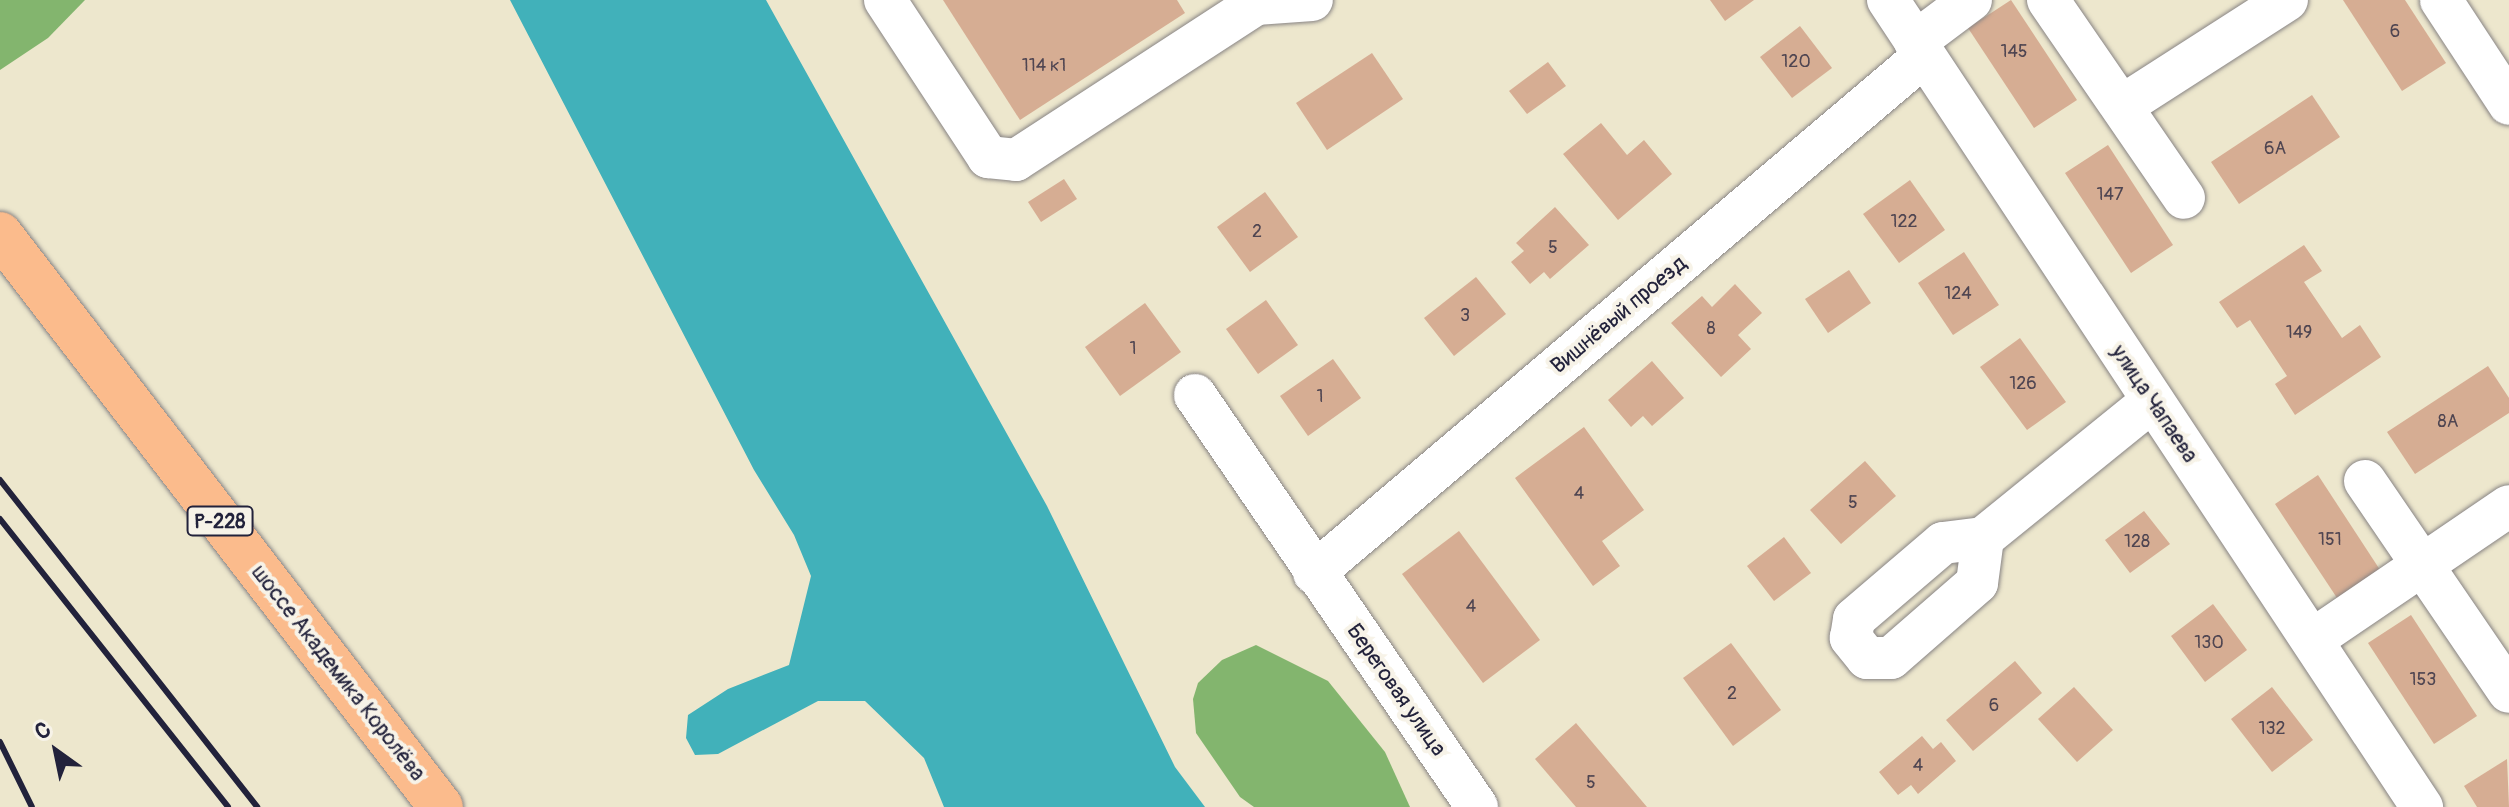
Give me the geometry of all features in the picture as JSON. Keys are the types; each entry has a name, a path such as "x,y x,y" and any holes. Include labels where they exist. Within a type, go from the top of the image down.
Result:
{"highway":[{"name":"шоссе Академика Королёва","path":"0,234 441,807"}],"street":[{"path":"885,0 988,157 1016,160 1255,2 1312,0"},
{"name":"улица Чапаева","path":"1888,0 2422,807"},
{"name":"Вишнёвый проезд","path":"1314,573 1919,49 1971,0"},
{"path":"2048,0 2184,198"},
{"path":"2122,106 2287,0"},
{"path":"2441,0 2509,104"},
{"name":"Береговая улица","path":"1195,395 1477,807"},
{"path":"1983,538 2152,401"},
{"path":"2365,481 2509,692"},
{"path":"2312,640 2509,506"}],"green space":[{"path":"0,0 85,0 48,38 0,70"},
{"path":"1256,645 1328,681 1385,752 1410,807 1254,807 1240,797 1196,733 1193,699 1198,683 1222,660"}],"water":[{"path":"510,0 766,0 1047,506 1175,767 1205,807 944,807 924,758 865,701 818,701 718,754 695,755 686,738 688,715 728,689 789,665 811,576 794,535 754,470"}],"building":[{"path":"943,0 1177,0 1185,13 1020,120"},
{"path":"1710,0 1754,0 1725,21"},
{"path":"2011,0 2077,100 2034,128 1968,28"},
{"path":"2343,0 2405,0 2446,63 2402,91"},
{"path":"1800,26 1832,68 1792,98 1760,57"},
{"path":"1372,53 1403,99 1327,150 1296,103"},
{"path":"1548,62 1566,86 1527,114 1509,91"},
{"path":"2312,95 2340,137 2239,204 2211,162"},
{"path":"1601,123 1627,155 1644,140 1672,174 1618,220 1563,154"},
{"path":"2108,145 2173,245 2131,273 2065,173"},
{"path":"1064,179 1077,199 1041,222 1028,202"},
{"path":"1910,180 1945,230 1899,263 1863,214"},
{"path":"1265,192 1298,237 1250,272 1217,227"},
{"path":"1555,207 1589,245 1550,279 1544,272 1530,284 1511,262 1524,251 1516,243"},
{"path":"2304,245 2322,271 2304,282 2342,338 2360,325 2381,357 2295,415 2275,384 2287,376 2250,320 2237,328 2219,302"},
{"path":"1964,252 1999,305 1953,335 1918,283"},
{"path":"1849,270 1871,303 1828,333 1805,299"},
{"path":"1476,277 1506,314 1454,356 1424,318"},
{"path":"1735,284 1762,313 1738,335 1751,349 1721,377 1671,323 1702,296 1712,307"},
{"path":"1266,300 1298,345 1258,374 1226,329"},
{"path":"1145,303 1181,352 1120,396 1085,347"},
{"path":"2020,338 2066,402 2027,430 1980,367"},
{"path":"1333,359 1361,398 1308,436 1280,396"},
{"path":"1652,361 1684,398 1652,426 1643,416 1631,427 1608,400"},
{"path":"2488,366 2509,398 2509,413 2415,474 2387,432"},
{"path":"1584,427 1644,510 1602,541 1620,566 1593,586 1515,478"},
{"path":"1865,461 1896,496 1841,544 1810,510"},
{"path":"2318,475 2384,576 2341,604 2275,504"},
{"path":"2144,511 2170,544 2130,573 2105,540"},
{"path":"1459,531 1540,640 1483,683 1402,574"},
{"path":"1784,537 1811,573 1774,601 1747,566"},
{"path":"2213,604 2247,650 2205,682 2171,636"},
{"path":"2411,615 2477,716 2434,744 2368,643"},
{"path":"1731,643 1781,710 1733,746 1683,678"},
{"path":"2015,661 2042,693 1973,751 1946,720"},
{"path":"2074,687 2113,730 2077,762 2038,719"},
{"path":"2272,687 2313,740 2272,772 2231,719"},
{"path":"1576,723 1647,807 1576,807 1535,759"},
{"path":"1922,736 1933,749 1941,742 1956,761 1918,794 1911,785 1898,795 1879,772"},
{"path":"2507,759 2509,807 2477,807 2464,786"}],"railway":[{"path":"0,480 257,807"},
{"path":"0,519 228,807"},
{"path":"0,742 32,807"}]}
